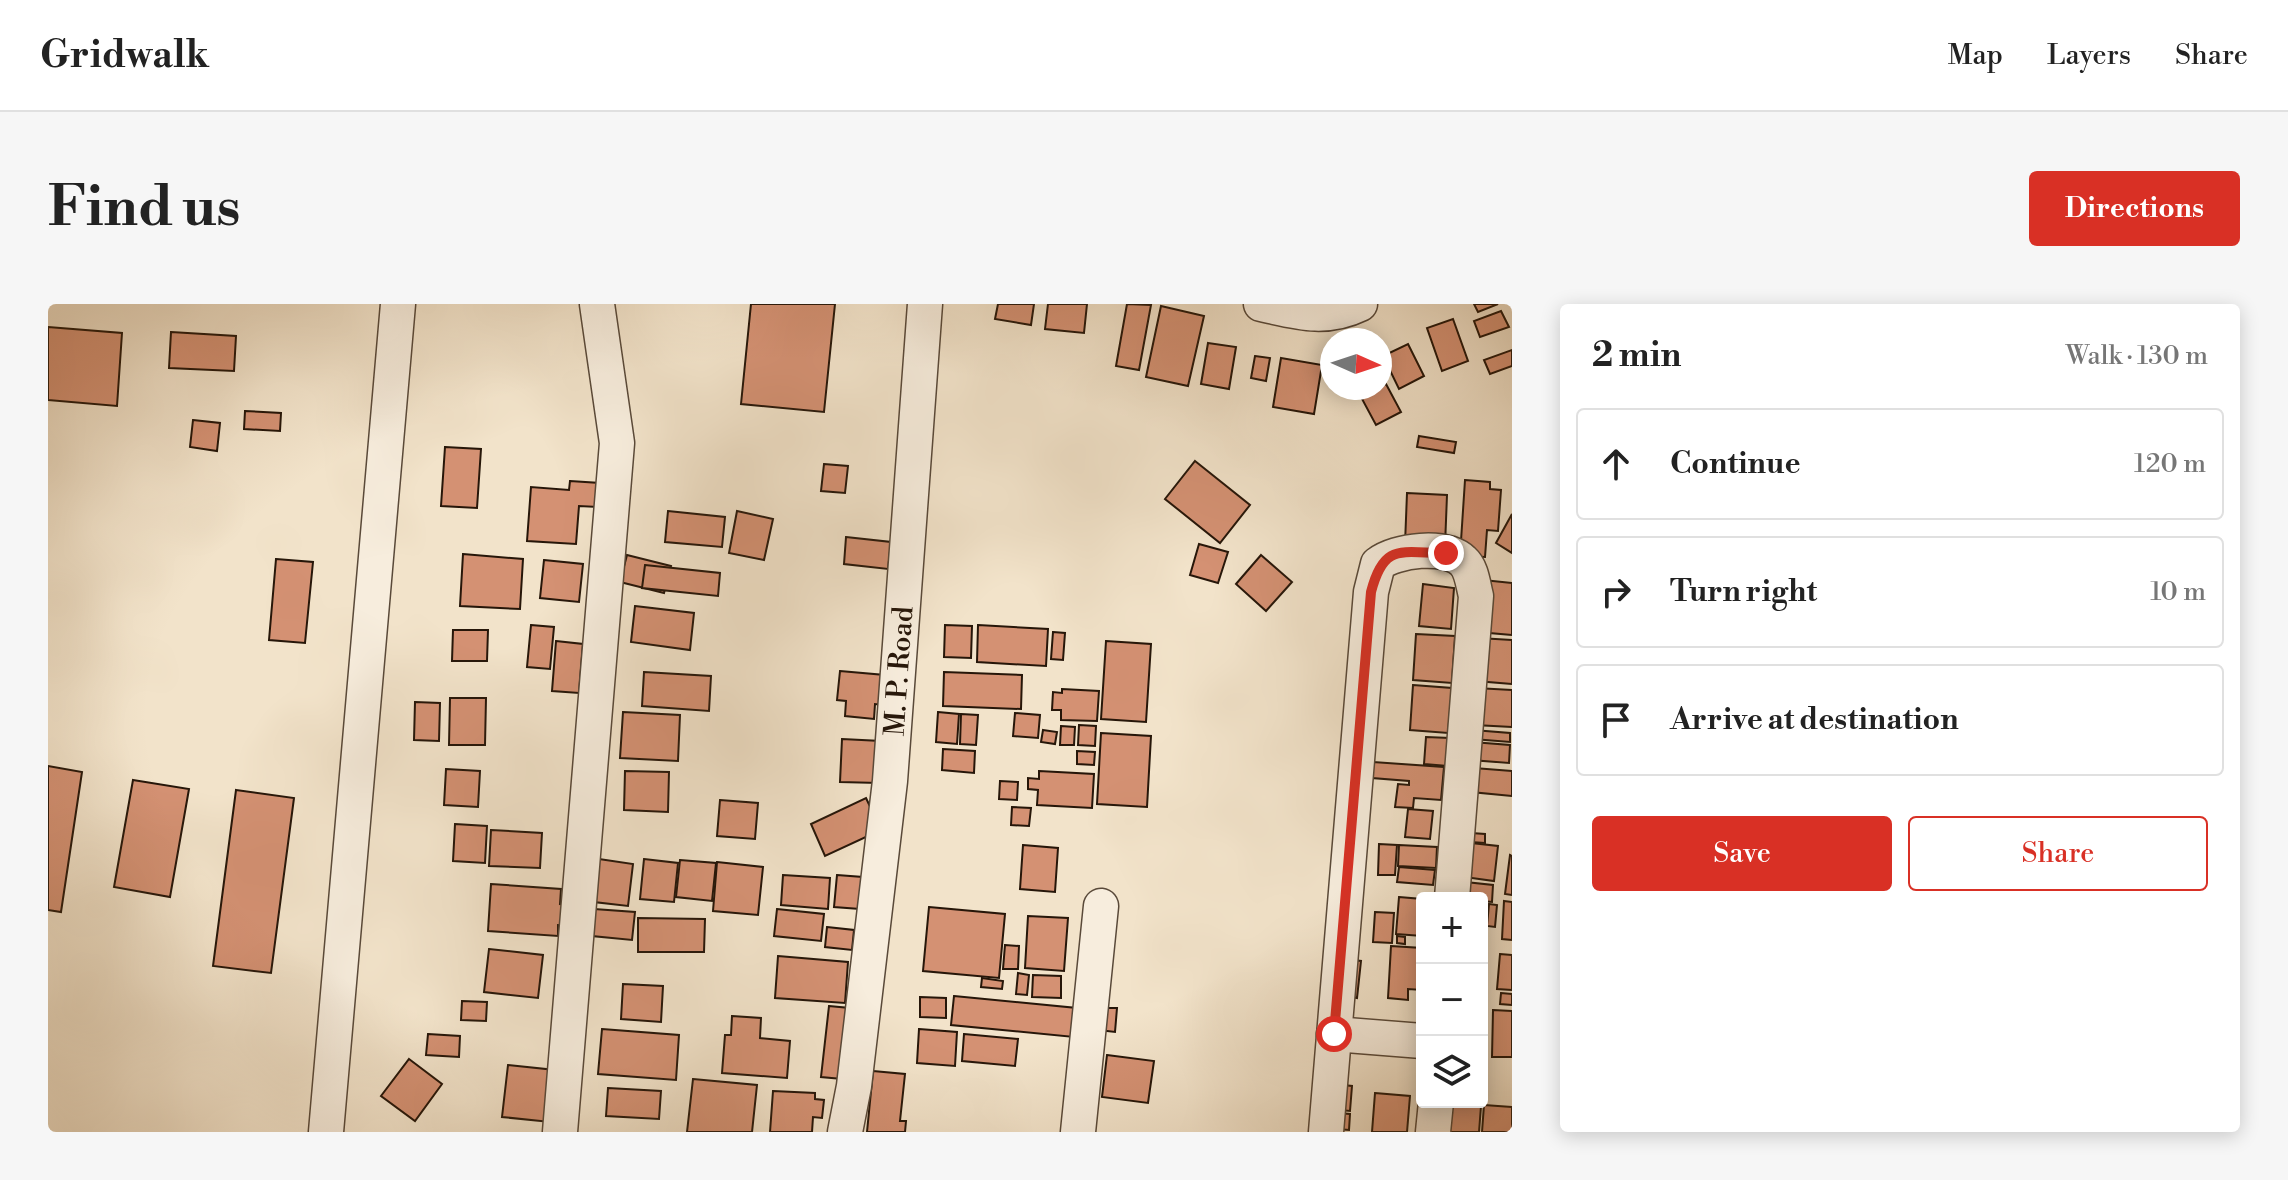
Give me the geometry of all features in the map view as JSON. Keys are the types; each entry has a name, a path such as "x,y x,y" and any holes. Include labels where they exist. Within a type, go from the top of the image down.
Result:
{"street":[{"path":"326,1132 398,304"},
{"path":"560,1132 617,443 597,304"},
{"name":"M. P. Road","path":"845,1132 858,1055 890,781 925,304"},
{"path":"1261,304 1301,315 1345,311 1360,304"},
{"path":"1326,1132 1371,592 1378,564 1400,553 1446,553 1462,559 1469,567 1476,596 1452,892"},
{"path":"1078,1132 1101,906"},
{"path":"1334,1034 1416,1041"},
{"path":"1433,1132 1435,1108"}],"building":[{"path":"751,304 835,304 824,412 741,404"},
{"path":"998,304 1034,304 1031,325 995,319"},
{"path":"1048,304 1087,304 1084,333 1045,329"},
{"path":"1127,304 1151,305 1139,370 1116,366"},
{"path":"1474,304 1498,304 1478,312"},
{"path":"1161,306 1204,316 1188,386 1146,377"},
{"path":"1501,311 1509,327 1480,337 1474,321"},
{"path":"1453,319 1468,361 1442,371 1427,328"},
{"path":"48,327 122,333 117,406 48,400"},
{"path":"171,332 236,336 234,371 169,368"},
{"path":"1208,343 1236,347 1229,389 1201,384"},
{"path":"1408,344 1424,376 1399,389 1392,375 1392,352"},
{"path":"1512,350 1512,366 1490,374 1484,360"},
{"path":"1255,356 1270,358 1266,381 1251,378"},
{"path":"1281,358 1320,365 1314,414 1273,407"},
{"path":"1392,395 1401,412 1376,425 1363,400 1392,400"},
{"path":"245,411 281,413 280,431 244,429"},
{"path":"193,420 220,423 217,451 190,447"},
{"path":"1419,436 1456,442 1454,453 1417,447"},
{"path":"445,447 481,449 477,508 441,506"},
{"path":"1195,461 1250,505 1220,543 1165,499"},
{"path":"824,464 848,466 845,493 821,491"},
{"path":"1465,480 1490,482 1490,489 1501,490 1498,531 1487,530 1485,557 1460,556"},
{"path":"570,481 600,483 598,507 579,506 576,544 527,541 531,487 569,490"},
{"path":"1407,493 1447,495 1445,546 1405,544"},
{"path":"668,511 725,517 722,547 665,542"},
{"path":"737,511 773,519 764,560 729,553"},
{"path":"1512,514 1512,553 1496,543"},
{"path":"846,537 891,542 888,569 844,564"},
{"path":"1199,544 1228,552 1218,583 1190,575"},
{"path":"463,554 523,559 520,609 460,606"},
{"path":"627,555 671,566 664,593 620,582"},
{"path":"1261,555 1292,582 1266,611 1236,584"},
{"path":"276,559 313,562 305,643 269,640"},
{"path":"544,560 583,564 579,602 540,598"},
{"path":"645,565 720,573 718,596 642,588"},
{"path":"1483,580 1512,583 1512,635 1478,632"},
{"path":"1423,584 1454,588 1451,629 1419,626"},
{"path":"635,606 694,613 690,650 631,642"},
{"path":"531,625 554,627 550,669 527,667"},
{"path":"945,625 972,626 971,658 944,657"},
{"path":"978,625 1048,629 1046,666 977,662"},
{"path":"453,630 488,630 487,661 452,661"},
{"path":"1053,632 1065,633 1063,660 1051,659"},
{"path":"1416,634 1455,636 1452,683 1413,680"},
{"path":"1479,638 1512,640 1512,684 1476,681"},
{"path":"556,641 583,644 579,693 552,691"},
{"path":"1106,641 1151,644 1146,722 1101,719"},
{"path":"840,671 896,676 893,706 875,704 874,719 845,716 846,701 837,700"},
{"path":"644,672 711,676 709,711 642,706"},
{"path":"944,672 1022,675 1021,709 943,706"},
{"path":"1413,685 1452,688 1448,733 1410,730"},
{"path":"1476,688 1512,690 1512,727 1475,725"},
{"path":"1062,689 1099,691 1097,721 1061,720 1061,710 1052,710 1053,692 1062,693"},
{"path":"450,698 486,698 485,745 449,745"},
{"path":"415,702 440,703 439,741 414,740"},
{"path":"623,712 680,715 678,761 620,758"},
{"path":"938,712 959,714 957,744 936,742"},
{"path":"1015,713 1040,715 1038,738 1013,736"},
{"path":"961,714 978,715 976,745 960,744"},
{"path":"1079,725 1096,726 1095,746 1078,745"},
{"path":"1061,726 1075,727 1074,745 1060,745"},
{"path":"1043,730 1057,732 1055,744 1041,742"},
{"path":"1473,730 1510,733 1510,742 1473,739"},
{"path":"1101,733 1151,736 1147,807 1097,804"},
{"path":"1426,737 1450,738 1448,766 1424,764"},
{"path":"842,739 881,741 879,783 840,782"},
{"path":"1472,742 1510,745 1509,763 1471,760"},
{"path":"943,749 975,751 974,773 942,770"},
{"path":"1077,751 1095,752 1094,765 1077,764"},
{"path":"1373,762 1444,767 1441,800 1414,798 1413,808 1395,807 1398,784 1409,785 1409,781 1372,778"},
{"path":"48,766 82,772 61,912 48,910"},
{"path":"1474,768 1512,771 1512,796 1471,792"},
{"path":"446,769 480,771 478,807 444,805"},
{"path":"625,771 669,772 668,812 624,810"},
{"path":"1039,771 1094,774 1092,808 1037,805 1038,790 1028,789 1028,778 1039,779"},
{"path":"133,780 189,789 170,897 114,887"},
{"path":"1000,781 1018,782 1017,800 999,799"},
{"path":"236,790 294,798 271,973 213,966"},
{"path":"866,798 881,830 825,856 811,824"},
{"path":"720,800 758,803 755,839 717,836"},
{"path":"1012,807 1031,808 1029,826 1011,825"},
{"path":"1408,809 1433,811 1430,839 1405,837"},
{"path":"455,824 487,826 485,863 453,861"},
{"path":"491,830 542,833 540,868 489,866"},
{"path":"1471,833 1485,834 1485,843 1470,842"},
{"path":"1462,842 1498,846 1494,881 1457,876"},
{"path":"1379,844 1397,845 1395,875 1378,875"},
{"path":"1023,845 1058,848 1055,892 1020,889"},
{"path":"1399,845 1437,847 1436,868 1398,866"},
{"path":"1512,856 1512,895 1505,894"},
{"path":"599,859 633,864 628,906 594,902"},
{"path":"644,859 678,863 674,902 640,899"},
{"path":"680,860 716,863 712,901 676,897"},
{"path":"717,862 763,867 758,915 713,911"},
{"path":"1399,867 1435,870 1433,885 1397,882"},
{"path":"783,875 830,878 828,909 781,905"},
{"path":"837,875 876,878 873,910 834,907"},
{"path":"1456,881 1493,885 1492,902 1488,902 1488,892 1455,892"},
{"path":"491,884 561,889 560,904 573,905 571,926 558,925 558,936 488,931"},
{"path":"1399,897 1416,898 1416,936 1396,934"},
{"path":"1504,901 1512,902 1512,940 1502,939"},
{"path":"1489,904 1497,905 1495,927 1488,926"},
{"path":"929,907 1005,914 999,978 923,971"},
{"path":"594,909 635,912 632,940 592,936"},
{"path":"777,909 824,914 821,941 774,936"},
{"path":"1375,912 1394,913 1392,943 1373,942"},
{"path":"1028,916 1068,918 1064,971 1025,968"},
{"path":"638,918 705,919 704,952 638,952"},
{"path":"827,927 854,930 852,950 825,947"},
{"path":"1397,936 1405,937 1405,944 1397,943"},
{"path":"1005,945 1019,946 1018,969 1003,969"},
{"path":"1391,946 1416,948 1416,990 1408,989 1408,1000 1388,998"},
{"path":"489,949 543,955 538,998 484,992"},
{"path":"1500,954 1512,955 1512,990 1497,989"},
{"path":"778,956 848,962 845,1003 775,998"},
{"path":"1344,959 1361,961 1357,998 1340,995"},
{"path":"1018,973 1029,975 1027,995 1016,994"},
{"path":"1033,975 1061,976 1061,998 1032,997"},
{"path":"982,978 1003,981 1002,989 981,987"},
{"path":"623,984 663,986 661,1022 621,1019"},
{"path":"1501,993 1512,994 1512,1005 1500,1004"},
{"path":"954,996 1087,1009 1084,1038 951,1025"},
{"path":"920,997 946,998 946,1018 920,1017"},
{"path":"462,1001 487,1002 486,1021 461,1020"},
{"path":"829,1006 860,1009 853,1080 821,1077"},
{"path":"1100,1008 1117,1008 1115,1032 1099,1030"},
{"path":"1493,1010 1512,1011 1512,1057 1492,1057"},
{"path":"732,1016 761,1018 760,1038 790,1041 787,1078 722,1073 725,1035 731,1035"},
{"path":"602,1029 679,1035 676,1080 598,1074"},
{"path":"919,1029 957,1032 955,1066 917,1063"},
{"path":"428,1034 460,1036 459,1057 426,1055"},
{"path":"964,1034 1018,1039 1015,1066 962,1061"},
{"path":"1107,1055 1154,1061 1148,1103 1102,1097"},
{"path":"409,1059 442,1084 415,1121 381,1096"},
{"path":"508,1065 555,1070 550,1122 502,1117"},
{"path":"873,1071 905,1074 900,1121 906,1121 905,1132 867,1132"},
{"path":"693,1079 757,1085 752,1132 687,1132"},
{"path":"1333,1084 1352,1086 1350,1111 1331,1109"},
{"path":"608,1088 661,1091 659,1119 606,1116"},
{"path":"773,1091 815,1093 815,1099 824,1100 822,1118 813,1117 812,1132 770,1132"},
{"path":"1375,1093 1410,1096 1407,1132 1372,1132"},
{"path":"1488,1105 1512,1107 1512,1132 1482,1132 1484,1108"},
{"path":"1442,1108 1481,1108 1479,1132 1435,1132"},
{"path":"1338,1113 1350,1114 1349,1130 1337,1129"}],"route":[{"path":"1334,1034 1371,592 1378,564 1387,557 1400,553 1446,553"}]}
